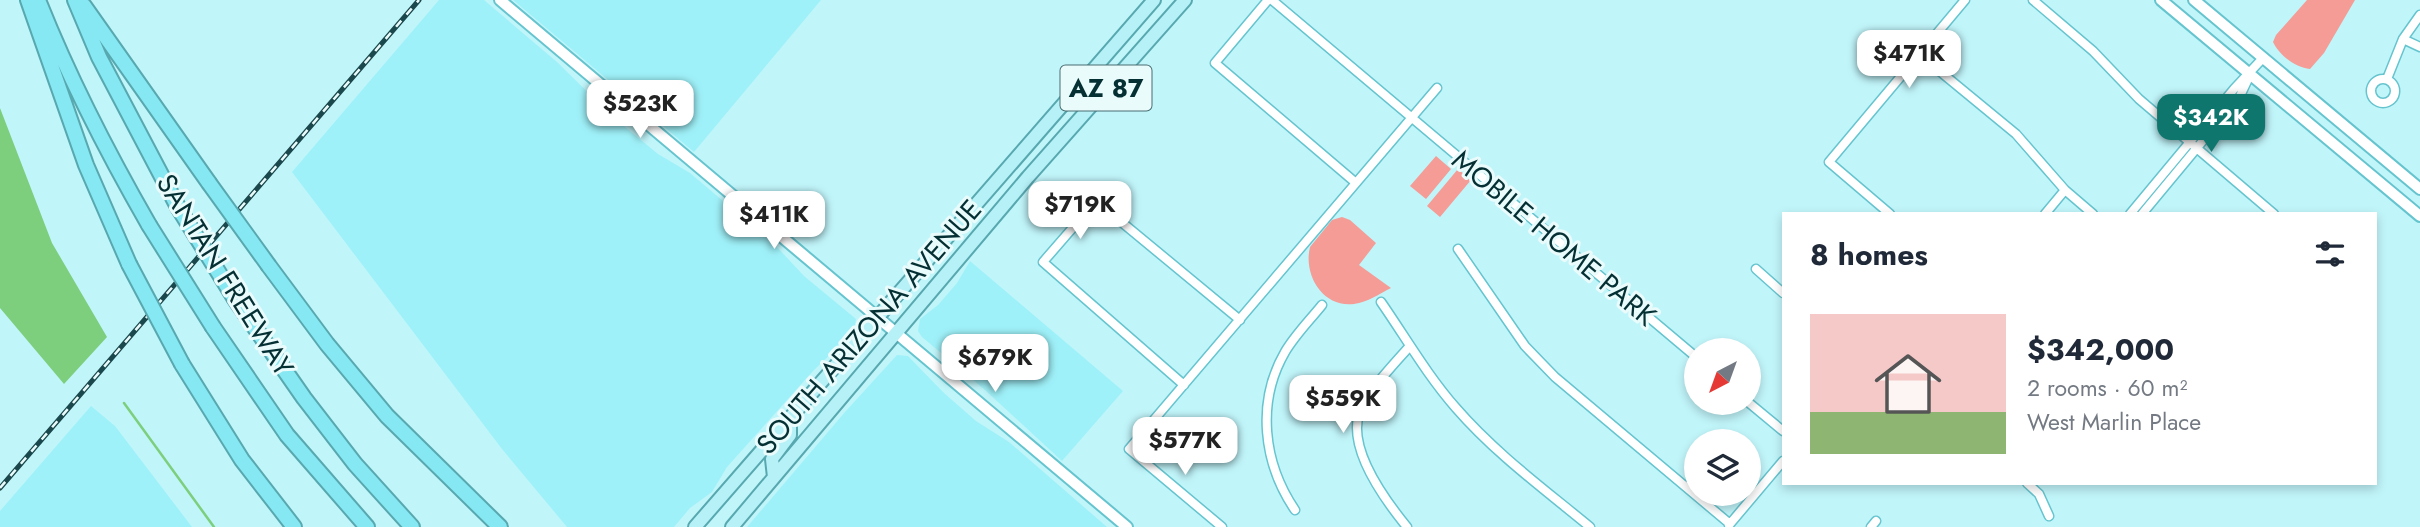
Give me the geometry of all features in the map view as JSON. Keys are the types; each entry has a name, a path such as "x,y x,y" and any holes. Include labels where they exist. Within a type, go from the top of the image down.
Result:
{"highway":[{"path":"28,0 86,165 129,264 182,364 235,451 293,527"},
{"name":"SANTAN FREEWAY","path":"38,0 69,73 122,179 149,225 213,327 288,435 367,527"},
{"name":"SANTAN FREEWAY","path":"75,0 99,57 178,208 234,299 341,445 412,527"},
{"path":"81,0 209,183 327,344 387,416 500,527"}],"main road":[{"name":"SOUTH ARIZONA AVENUE","path":"695,527 1154,0"},
{"name":"SOUTH ARIZONA AVENUE","path":"732,527 1105,89 1185,0"},
{"path":"774,477 772,459 790,435 790,418"}],"street":[{"path":"500,0 1127,527"},
{"name":"MOBILE HOME PARK","path":"1356,183 1215,63 1270,0 1684,348"},
{"path":"1888,212 1829,162 1965,0"},
{"path":"2033,0 2093,51 2139,99 2272,212"},
{"path":"2161,0 2420,216"},
{"path":"2194,0 2420,189"},
{"path":"2386,79 2403,39 2420,15"},
{"path":"2403,39 2420,47"},
{"path":"1920,55 2017,134 2065,190 2091,212"},
{"path":"2132,212 2240,96 2250,75 2263,58"},
{"path":"1222,527 1129,449 1437,88"},
{"path":"2144,212 2193,146"},
{"path":"2047,212 2065,190"},
{"path":"1184,384 1043,262 1096,201 1240,320"},
{"path":"1458,249 1525,345 1555,377 1729,525 1782,462"},
{"path":"1756,269 1782,292"},
{"path":"1381,302 1409,347 1448,398 1481,435 1590,527"},
{"path":"1295,510 1283,492 1274,467 1266,439 1266,413 1272,385 1285,352 1322,305"},
{"path":"1407,527 1368,468 1357,443 1357,431 1360,412 1384,376 1409,347"},
{"path":"1761,413 1782,430"},
{"path":"2029,485 2039,494 2049,516"}],"shaded area":[{"path":"439,0 484,0 557,62 613,117 658,154 690,173 856,319 854,332 813,371 727,467 712,492 690,508 674,527 567,527 502,449 292,172"},
{"path":"513,0 821,0 694,152"},
{"path":"2307,0 2355,0 2324,53 2310,69 2288,60 2273,42"},
{"path":"0,108 52,243 107,337 64,384 0,308"},
{"path":"1436,156 1451,169 1426,199 1410,186"},
{"path":"1458,169 1471,180 1440,217 1427,206"},
{"path":"1342,217 1350,220 1376,243 1359,265 1391,288 1369,300 1354,304 1333,301 1325,295 1318,288 1310,268 1310,247 1332,220"},
{"path":"970,261 1123,391 1062,461 918,331 920,319 938,305 957,283"},
{"path":"897,355 908,356 976,421 1009,442 1107,527 747,527"},
{"path":"91,406 115,426 192,527 0,527 0,511"}],"waterway":[{"path":"124,403 214,527"}],"railway":[{"path":"0,488 419,0"}]}
